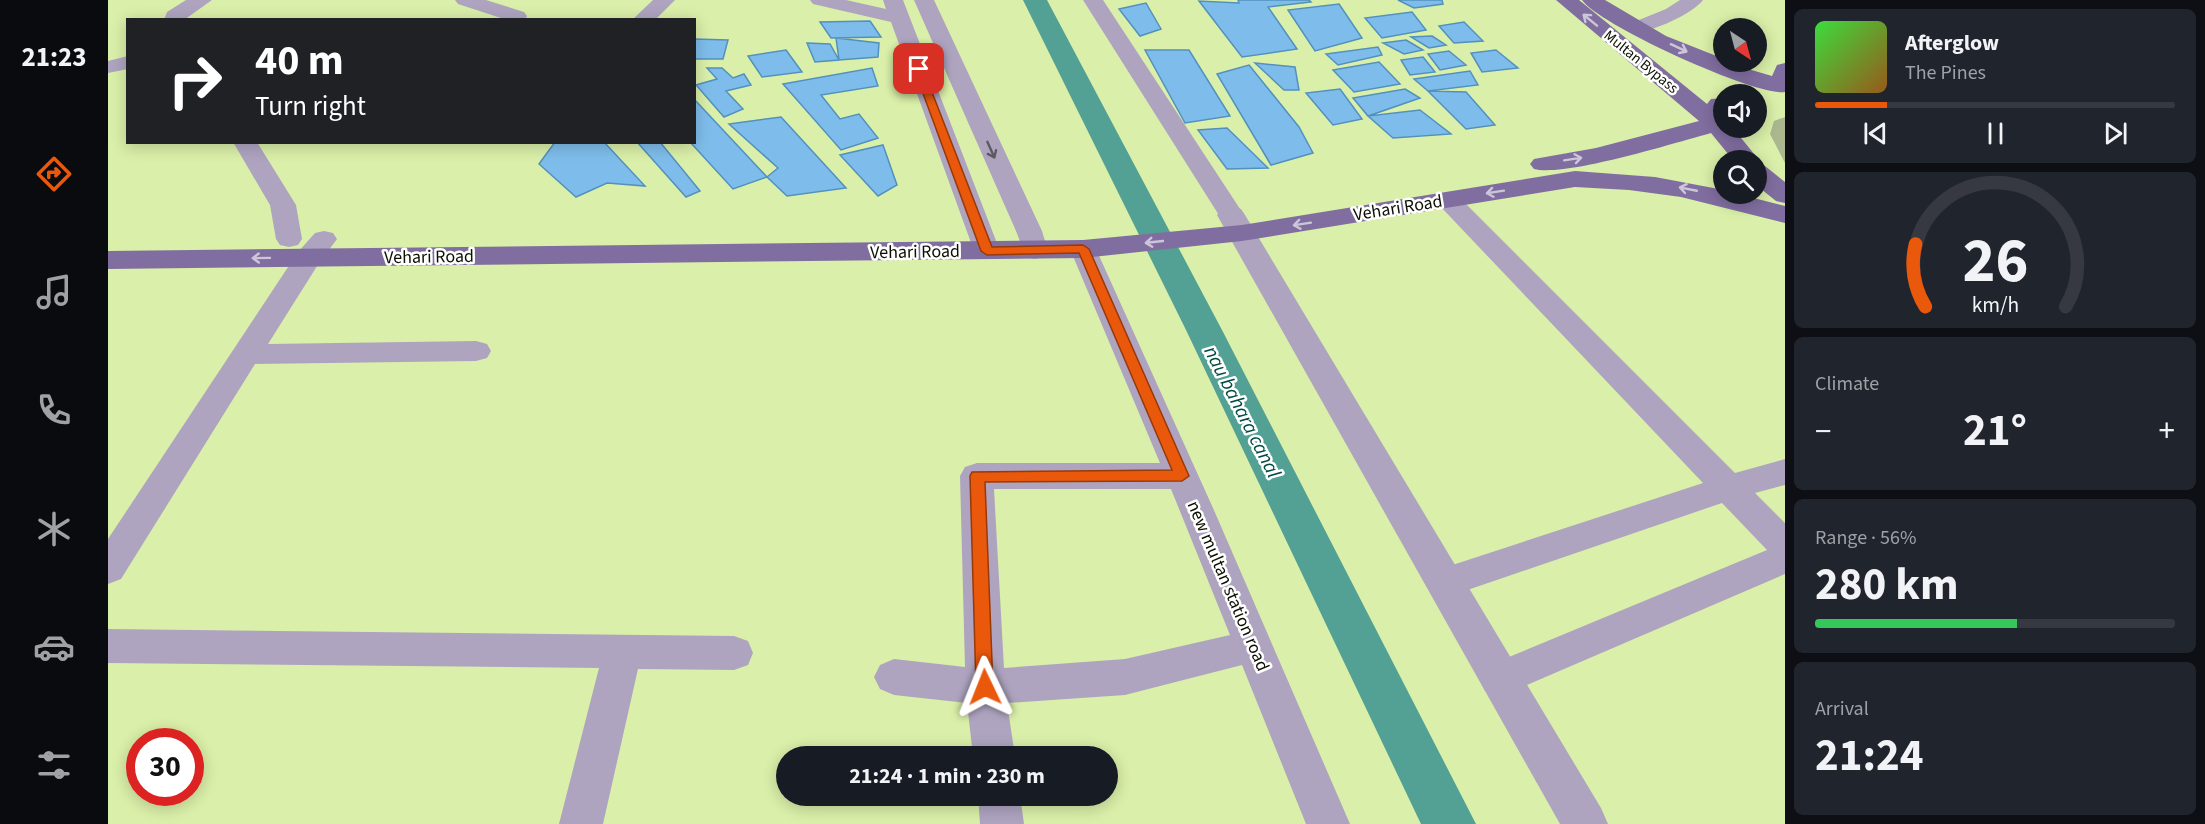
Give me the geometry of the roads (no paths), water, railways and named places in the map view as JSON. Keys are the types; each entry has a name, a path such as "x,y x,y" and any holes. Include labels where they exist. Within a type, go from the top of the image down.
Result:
{"main road":[{"name":"Multan Bypass","path":"1566,0 1713,107"},
{"path":"1592,0 1636,28 1705,61 1784,81"},
{"path":"1767,85 1784,81"},
{"name":"Vehari Road","path":"1223,226 1597,155 1713,114"},
{"name":"Vehari Road","path":"108,241 307,245 1088,242 1448,200 1575,179 1627,180 1684,188 1741,201 1785,215"},
{"path":"1767,180 1785,195"},
{"name":"Vehari Road","path":"108,260 307,245"}],"street":[{"path":"174,18 184,8 202,0"},
{"path":"465,0 518,12"},
{"path":"644,18 665,0"},
{"path":"820,0 896,9 984,242"},
{"path":"924,0 1032,241"},
{"path":"1093,0 1223,226 1443,583 1585,824"},
{"path":"1636,28 1673,13 1693,0"},
{"path":"108,67 126,62"},
{"path":"925,86 961,82"},
{"path":"940,124 978,120"},
{"path":"108,569 246,354 307,245 246,144"},
{"path":"1448,200 1785,546"},
{"name":"new multan station road","path":"1088,242 1182,476 1328,824"},
{"path":"246,354 476,351"},
{"path":"1443,583 1729,488 1785,472"},
{"path":"993,746 985,687 977,476 1182,476"},
{"path":"1499,680 1785,558"},
{"path":"108,646 734,653"},
{"path":"894,677 985,687 1125,677 1253,646"},
{"path":"581,824 623,651"},
{"path":"1000,806 1002,824"}],"waterway":[{"name":"nau bahara canal","path":"1035,0 1204,330 1449,824"}]}
